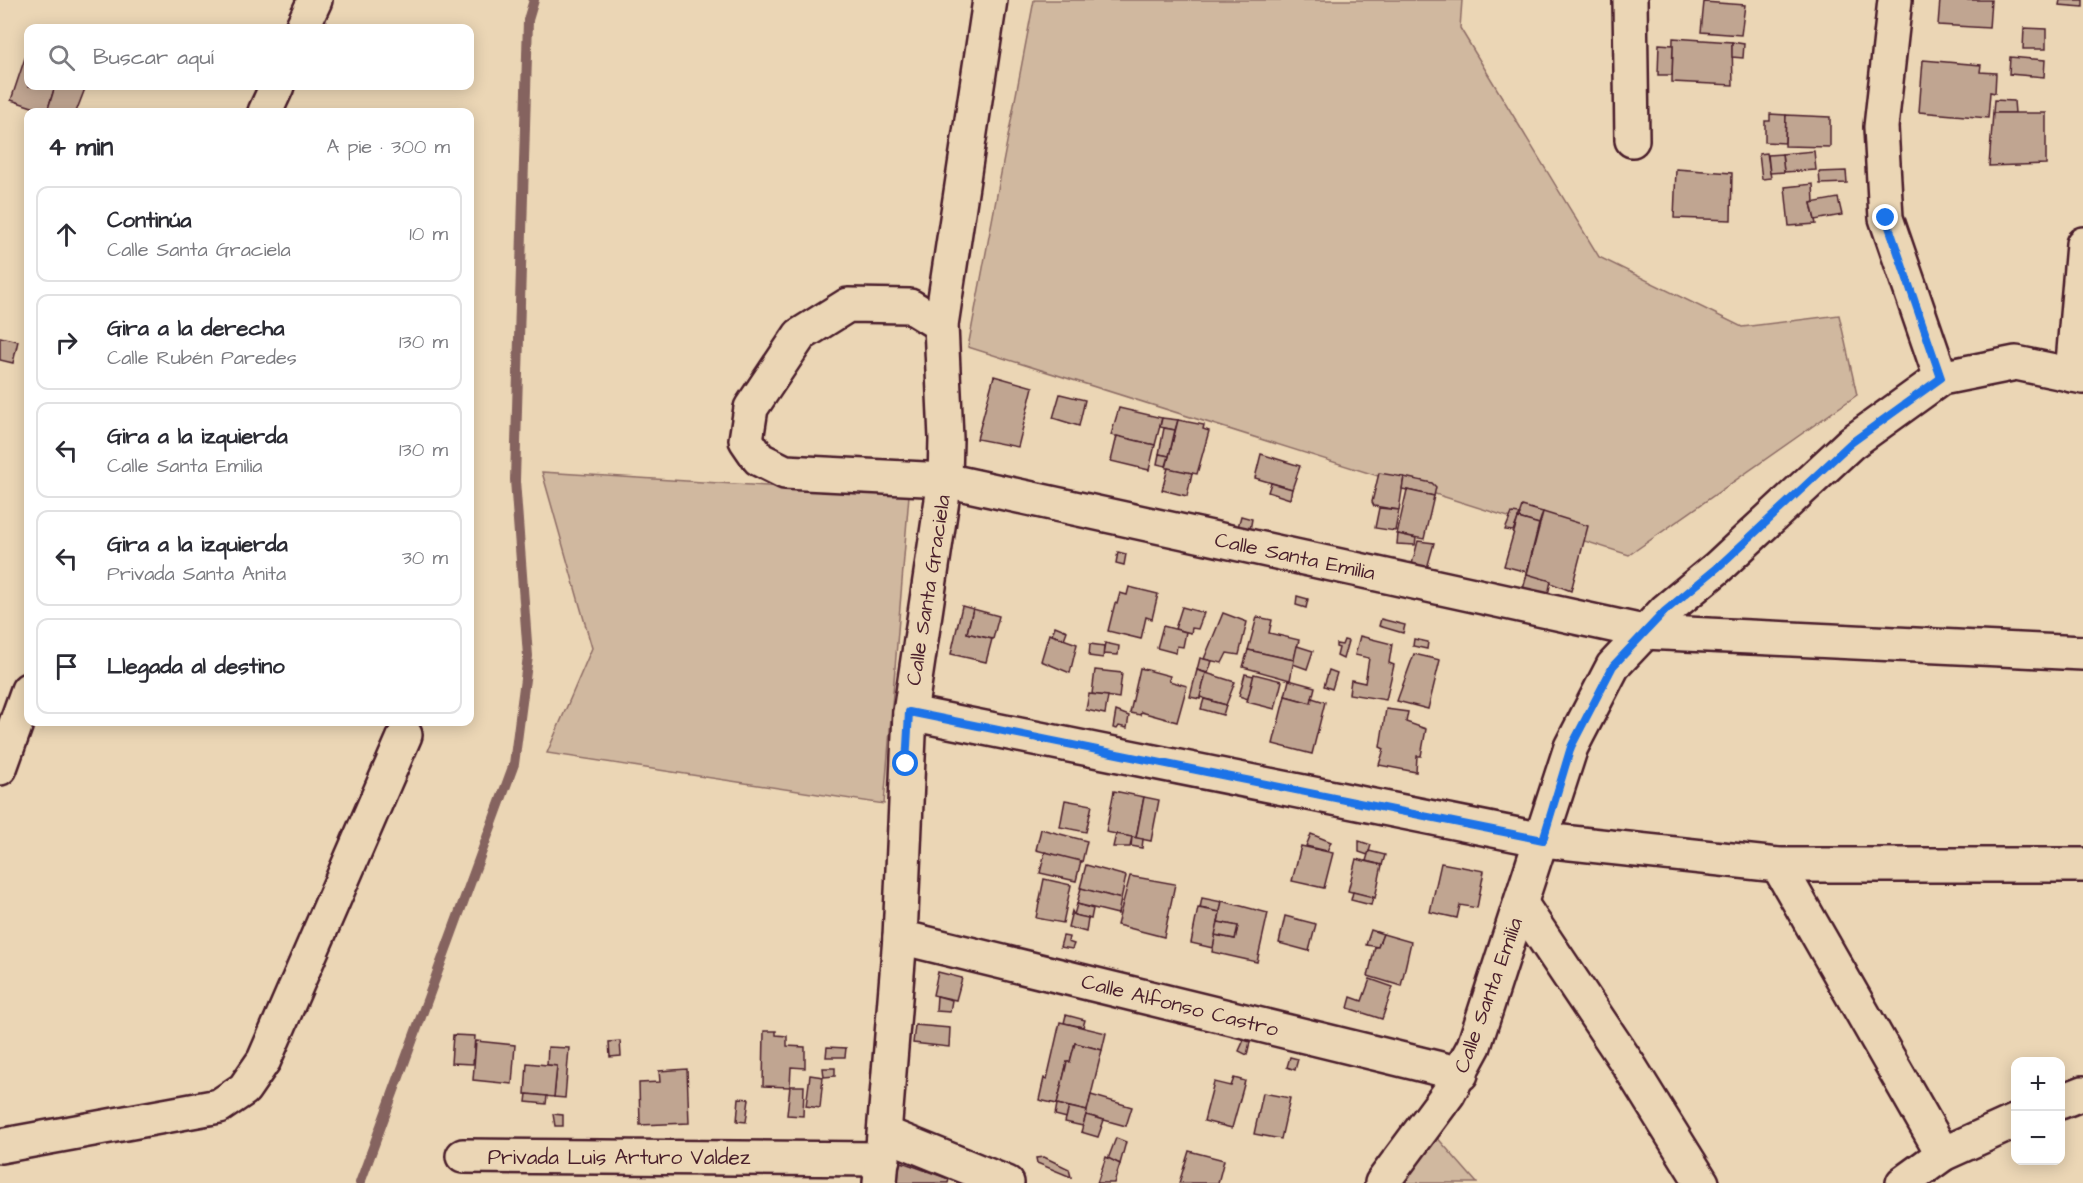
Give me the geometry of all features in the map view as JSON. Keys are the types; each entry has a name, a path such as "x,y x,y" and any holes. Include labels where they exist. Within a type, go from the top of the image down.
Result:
{"street":[{"path":"304,24 315,0"},
{"name":"Calle Santa Graciela","path":"883,1158 900,937 909,712 945,480 946,439 941,325 990,0"},
{"path":"1630,0 1632,140"},
{"path":"1895,0 1881,127 1886,218 1941,378"},
{"path":"267,108 275,90"},
{"path":"2078,376 2083,244"},
{"name":"Calle Santa Emilia","path":"941,325 910,306 848,305 800,335 752,408 746,440 759,459 785,472 945,480 1644,632"},
{"name":"Calle Santa Emilia","path":"1382,1183 1461,1074 1474,1046 1543,840 1571,747 1613,666 1644,632 1851,443 1941,378 2016,363 2078,376"},
{"path":"1644,632 2083,653"},
{"path":"0,768 24,701"},
{"path":"909,712 1543,840 1778,865 2083,865"},
{"path":"0,1146 219,1106 244,1089 264,1060 405,735"},
{"path":"1778,865 1943,1154"},
{"path":"1521,904 1630,1067 1702,1183"},
{"name":"Calle Alfonso Castro","path":"900,937 1461,1074"},
{"path":"2065,1100 2083,1093"},
{"path":"1903,1183 1943,1154 2011,1123"},
{"name":"Privada Luis Arturo Valdez","path":"463,1156 883,1158"},
{"path":"883,1158 1007,1183"}],"shaded area":[{"path":"1034,0 1462,0 1460,28 1599,257 1742,327 1839,315 1857,395 1629,555 968,347"},
{"path":"542,472 909,495 884,804 547,753 592,648"},
{"path":"1434,1134 1477,1183 1395,1183"}],"building":[{"path":"1940,0 1991,0 1989,28 1938,25"},
{"path":"2060,0 2083,0 2083,7 2059,5"},
{"path":"1704,2 1745,5 1741,35 1701,32"},
{"path":"2024,28 2046,29 2046,49 2023,49"},
{"path":"1673,38 1732,42 1733,85 1672,82"},
{"path":"1732,42 1744,44 1743,58 1732,57"},
{"path":"1659,44 1673,45 1672,75 1658,75"},
{"path":"2010,57 2045,60 2044,77 2009,74"},
{"path":"1923,60 1981,65 1980,72 1996,73 1995,93 1990,92 1988,118 1919,112"},
{"path":"24,61 24,90 54,90 48,108 35,108 11,100"},
{"path":"54,90 84,90 78,108 48,108"},
{"path":"1994,100 2014,101 2015,113 1993,113"},
{"path":"1993,113 2046,113 2046,164 1989,166"},
{"path":"1770,114 1786,115 1785,143 1765,142 1765,121 1770,121"},
{"path":"1786,115 1830,117 1830,147 1785,146"},
{"path":"1814,151 1816,170 1784,172 1782,154"},
{"path":"1767,153 1771,178 1762,179 1759,154"},
{"path":"1782,154 1784,172 1770,173 1768,155"},
{"path":"1676,169 1732,173 1731,220 1674,218"},
{"path":"1846,171 1847,183 1820,184 1819,172"},
{"path":"1813,184 1814,202 1811,203 1816,224 1789,226 1785,187"},
{"path":"1838,198 1842,215 1815,220 1811,203"},
{"path":"0,337 18,341 13,363 0,360"},
{"path":"994,376 1033,387 1018,447 977,439"},
{"path":"1060,394 1085,400 1079,426 1053,418"},
{"path":"1119,408 1162,418 1155,445 1111,435"},
{"path":"1162,418 1178,420 1175,430 1160,427"},
{"path":"1178,420 1204,425 1203,429 1209,431 1197,474 1166,468"},
{"path":"1164,428 1175,430 1169,456 1159,454"},
{"path":"1117,436 1155,445 1149,470 1111,461"},
{"path":"1159,454 1169,456 1166,466 1157,464"},
{"path":"1261,454 1300,466 1292,489 1255,478"},
{"path":"1168,468 1192,473 1187,496 1162,490"},
{"path":"1379,473 1404,477 1399,510 1374,506 1372,502"},
{"path":"1404,477 1432,483 1436,487 1434,496 1402,489"},
{"path":"1271,483 1292,489 1290,499 1268,492"},
{"path":"1407,490 1434,496 1424,539 1397,534"},
{"path":"1522,506 1543,512 1539,524 1518,518"},
{"path":"1379,508 1399,510 1395,531 1375,528"},
{"path":"1543,512 1588,526 1571,591 1527,574"},
{"path":"1512,513 1520,514 1513,531 1505,530"},
{"path":"1241,516 1252,519 1250,530 1238,527"},
{"path":"1518,518 1539,524 1527,572 1504,566"},
{"path":"1398,534 1416,538 1415,545 1397,544"},
{"path":"1418,541 1434,543 1426,572 1411,568"},
{"path":"1118,552 1126,554 1124,565 1116,563"},
{"path":"1527,574 1551,581 1546,604 1521,597"},
{"path":"1129,587 1158,594 1152,619 1146,617 1141,639 1108,631 1115,603 1117,604 1120,593 1127,595"},
{"path":"1297,596 1308,599 1306,608 1296,605"},
{"path":"962,606 973,609 967,633 992,639 986,662 951,654"},
{"path":"1182,607 1204,613 1198,629 1192,628 1191,633 1175,629"},
{"path":"973,609 999,616 993,639 967,633"},
{"path":"1223,613 1247,622 1239,655 1227,653 1222,663 1204,659"},
{"path":"1257,617 1272,620 1269,633 1299,640 1294,660 1248,650"},
{"path":"1381,619 1405,625 1403,633 1379,626"},
{"path":"1055,626 1067,631 1064,639 1052,635"},
{"path":"1163,626 1186,632 1183,647 1177,646 1176,653 1157,648"},
{"path":"1049,634 1077,644 1070,673 1041,661"},
{"path":"1360,636 1392,644 1389,663 1394,665 1386,700 1349,694 1351,680 1365,683 1369,658 1355,655"},
{"path":"1414,639 1428,642 1427,649 1413,646"},
{"path":"1344,640 1348,641 1343,659 1337,656 1339,648 1336,644 1342,645"},
{"path":"1105,643 1119,646 1118,655 1103,654"},
{"path":"1090,644 1104,646 1103,658 1089,656"},
{"path":"1297,646 1313,651 1307,669 1293,664"},
{"path":"1248,650 1294,660 1290,680 1243,667"},
{"path":"1414,654 1440,660 1428,709 1397,701"},
{"path":"1200,658 1212,661 1208,673 1197,670"},
{"path":"1140,668 1170,676 1169,681 1187,686 1177,722 1141,712 1140,715 1130,713"},
{"path":"1095,670 1122,673 1119,698 1092,694"},
{"path":"1197,670 1206,673 1200,699 1190,697"},
{"path":"1329,670 1337,673 1332,689 1324,686"},
{"path":"1206,673 1235,682 1226,705 1200,697"},
{"path":"1245,674 1254,676 1248,699 1239,696"},
{"path":"1254,674 1282,681 1275,709 1247,702"},
{"path":"1289,680 1315,687 1311,703 1285,696"},
{"path":"1089,694 1108,696 1105,714 1086,710"},
{"path":"1285,696 1311,703 1312,698 1325,702 1312,754 1273,744"},
{"path":"1204,699 1226,705 1223,715 1201,709"},
{"path":"1386,709 1408,712 1406,722 1426,729 1421,756 1417,756 1416,772 1379,765 1384,749 1380,747"},
{"path":"1116,711 1129,716 1127,728 1119,726 1117,729 1113,728"},
{"path":"1114,791 1144,797 1136,838 1106,832"},
{"path":"1144,797 1159,800 1151,841 1136,838"},
{"path":"1065,800 1092,805 1086,832 1060,827"},
{"path":"1041,829 1087,841 1082,862 1036,850"},
{"path":"1116,834 1132,837 1130,847 1113,847"},
{"path":"1311,834 1331,842 1327,851 1306,846"},
{"path":"1132,837 1143,839 1142,848 1131,846"},
{"path":"1359,841 1371,845 1368,855 1359,852"},
{"path":"1301,846 1333,853 1324,888 1292,881"},
{"path":"1369,851 1385,855 1382,865 1366,861"},
{"path":"1045,852 1081,861 1076,881 1040,873"},
{"path":"1356,859 1382,865 1375,898 1348,891"},
{"path":"1441,863 1484,871 1477,908 1460,905 1457,918 1430,912"},
{"path":"1086,865 1126,876 1121,899 1080,888"},
{"path":"1130,876 1175,884 1164,937 1117,925"},
{"path":"1044,879 1071,885 1063,923 1036,918"},
{"path":"1081,888 1121,899 1118,914 1077,904"},
{"path":"1353,892 1373,897 1371,905 1351,900"},
{"path":"1202,898 1222,902 1220,912 1200,908"},
{"path":"1222,901 1268,913 1257,962 1212,952 1215,935 1235,939 1238,926 1218,922"},
{"path":"1077,904 1093,909 1091,919 1074,915"},
{"path":"1198,908 1220,912 1213,948 1191,943"},
{"path":"1072,911 1074,915 1088,918 1086,932 1068,927"},
{"path":"1285,916 1316,924 1309,951 1279,943"},
{"path":"1218,922 1238,926 1235,939 1215,935"},
{"path":"1371,930 1383,934 1378,947 1366,945"},
{"path":"1383,934 1411,942 1401,986 1368,976 1375,947 1378,947"},
{"path":"1063,936 1069,937 1068,942 1074,944 1072,949 1060,947"},
{"path":"938,972 962,978 956,1000 933,995"},
{"path":"1370,979 1393,987 1382,1019 1348,1008 1351,997 1362,1001"},
{"path":"937,996 952,1000 950,1012 936,1011"},
{"path":"1066,1015 1085,1020 1083,1027 1064,1023"},
{"path":"1060,1022 1106,1033 1102,1050 1075,1043 1070,1062 1067,1062 1057,1104 1039,1100 1044,1078 1047,1079"},
{"path":"915,1025 950,1028 949,1047 913,1043"},
{"path":"764,1031 776,1031 776,1035 787,1036 787,1046 805,1047 805,1068 791,1067 790,1087 763,1086"},
{"path":"453,1035 475,1036 473,1064 451,1063"},
{"path":"1244,1040 1250,1042 1247,1055 1239,1051"},
{"path":"476,1041 515,1045 512,1084 473,1080"},
{"path":"620,1041 621,1056 610,1057 609,1042"},
{"path":"1075,1043 1102,1050 1087,1111 1057,1104 1067,1062 1070,1062"},
{"path":"548,1047 569,1048 565,1098 554,1097 557,1066 547,1065"},
{"path":"827,1047 846,1048 845,1057 826,1057"},
{"path":"1290,1057 1298,1059 1295,1070 1287,1067"},
{"path":"527,1063 557,1066 554,1097 525,1094"},
{"path":"823,1068 835,1068 835,1076 824,1077"},
{"path":"687,1069 689,1123 640,1125 639,1083 660,1082 659,1071"},
{"path":"810,1075 823,1077 820,1108 806,1106"},
{"path":"1234,1078 1245,1081 1232,1128 1204,1121 1214,1082 1231,1086"},
{"path":"790,1086 804,1086 803,1116 787,1115"},
{"path":"1263,1093 1290,1098 1281,1139 1254,1134"},
{"path":"527,1094 547,1096 546,1104 526,1102"},
{"path":"1091,1095 1132,1107 1126,1126 1086,1115"},
{"path":"739,1098 749,1099 746,1122 737,1121"},
{"path":"1057,1104 1069,1107 1067,1118 1055,1115"},
{"path":"1069,1107 1087,1111 1083,1126 1065,1122"},
{"path":"553,1114 563,1115 563,1126 555,1126"},
{"path":"1086,1115 1104,1120 1098,1137 1081,1132"},
{"path":"1116,1138 1126,1142 1120,1164 1108,1159"},
{"path":"1189,1151 1224,1160 1218,1183 1179,1183"},
{"path":"1044,1157 1069,1169 1071,1177 1037,1163 1036,1158"},
{"path":"1106,1157 1120,1164 1114,1183 1097,1183"},
{"path":"899,1161 949,1179 948,1183 898,1183"}],"waterway":[{"path":"360,1183 514,764 528,656 515,480 528,20 534,0"}],"route":[{"path":"906,764 909,712 1543,840 1571,747 1613,666 1665,611 1717,568 1851,443 1941,378 1886,218"}]}
